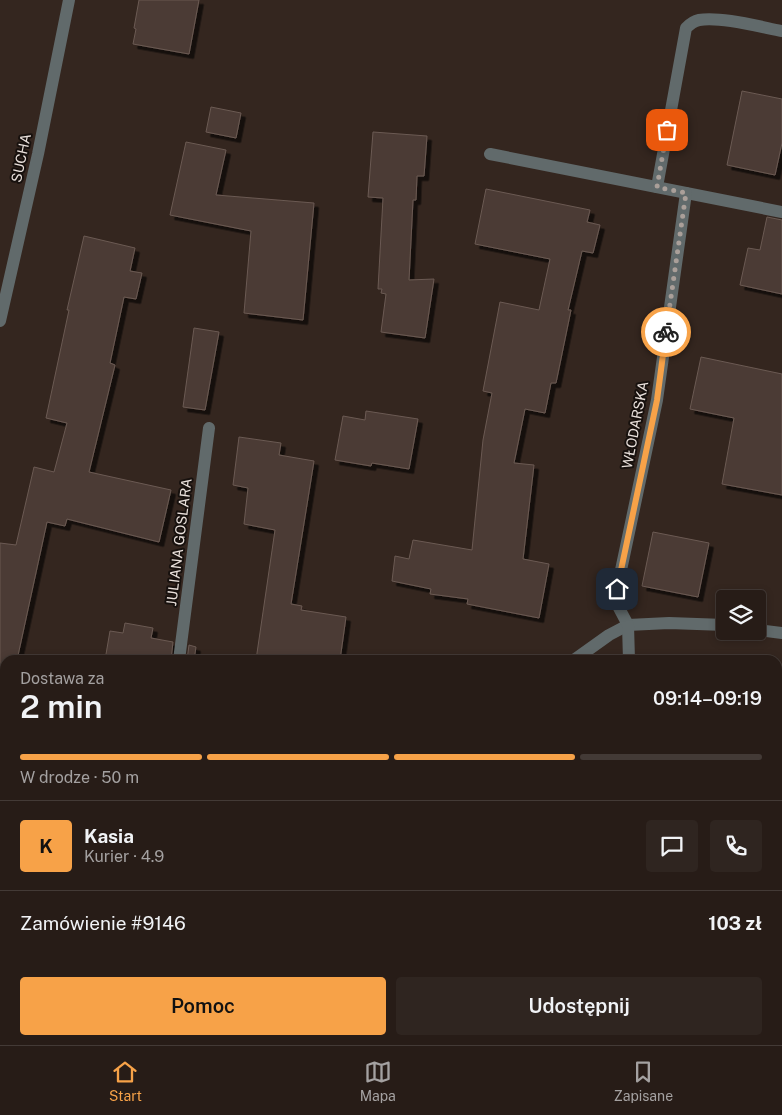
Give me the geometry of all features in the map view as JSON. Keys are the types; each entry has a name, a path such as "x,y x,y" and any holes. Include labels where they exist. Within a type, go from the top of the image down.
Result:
{"street":[{"name":"SUCHA","path":"0,321 38,154 69,0"},
{"path":"657,187 686,28 691,23 699,20 713,20 782,30"},
{"path":"490,154 782,212"},
{"name":"WŁODARSKA","path":"629,655 628,625 618,606 617,589 657,400 686,193"},
{"name":"JULIANA GOSLARA","path":"180,655 209,428"},
{"path":"581,655 608,635 628,625 669,623 716,626"},
{"path":"766,631 782,633"}],"building":[{"path":"139,0 199,0 189,54 133,44"},
{"path":"742,91 782,99 782,143 775,175 727,165"},
{"path":"211,107 241,113 236,138 206,132"},
{"path":"373,132 427,136 424,176 417,176 416,200 413,200 409,280 434,279 425,338 381,332 386,294 381,293 382,289 378,289 383,198 368,197"},
{"path":"186,142 226,150 216,195 314,203 303,320 244,313 251,231 170,215"},
{"path":"486,189 590,210 587,222 600,225 593,253 582,251 568,310 571,310 556,383 551,383 545,413 525,409 514,463 534,465 523,559 549,564 539,618 467,604 468,599 430,594 431,589 392,581 395,556 409,559 413,540 472,550 483,440 492,393 483,391 500,302 539,310 550,259 475,244"},
{"path":"767,217 782,220 782,294 740,285 748,248 760,250"},
{"path":"84,236 135,248 130,271 142,273 136,299 124,297 110,363 115,365 89,472 171,490 159,542 67,519 65,526 47,522 18,655 0,655 0,543 16,545 34,467 54,472 67,423 46,418 69,310 67,310"},
{"path":"194,328 219,332 205,410 183,407"},
{"path":"701,357 782,374 782,495 722,484 734,418 690,409"},
{"path":"366,411 418,419 409,469 372,463 371,466 335,460 343,416 365,420"},
{"path":"239,437 281,443 279,455 314,461 291,604 302,606 301,610 346,617 341,655 257,655 275,530 244,524 248,488 233,485"},
{"path":"653,532 709,543 698,597 642,586"},
{"path":"125,623 153,628 151,638 173,642 172,655 106,655 110,631 123,633"},
{"path":"189,645 196,647 195,655 188,655"}],"way so far":[{"path":"666,332 686,193 657,187 667,130"}],"route":[{"path":"617,589 657,400 666,332"}]}
